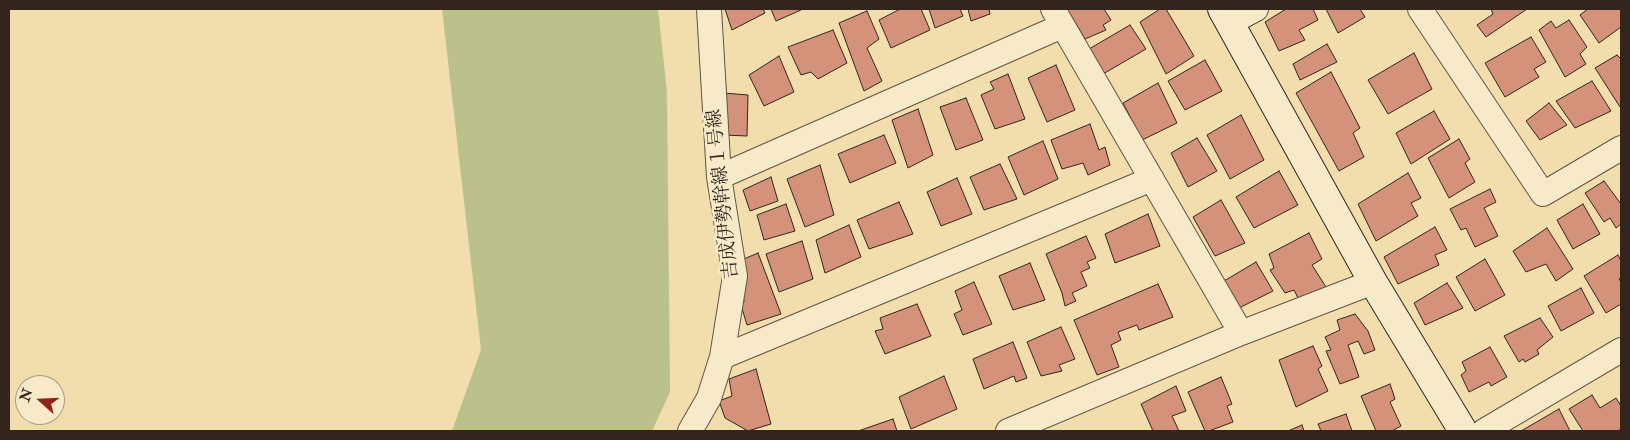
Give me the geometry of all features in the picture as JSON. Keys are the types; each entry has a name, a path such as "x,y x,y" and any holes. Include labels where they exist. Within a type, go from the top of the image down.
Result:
{"street":[{"name":"吉成伊勢幹線１号線","path":"690,431 709,398 722,358 735,276 719,177 709,9"},
{"path":"1256,9 1226,16 1373,282 1463,431"},
{"path":"1420,9 1543,194 1621,148"},
{"path":"719,177 1058,17 1241,333"},
{"path":"722,358 1152,179"},
{"path":"1008,431 1241,333 1373,282"},
{"path":"1484,431 1621,350"}],"green space":[{"path":"442,9 658,9 667,92 670,392 652,431 452,431 481,350"}],"building":[{"path":"725,9 763,9 765,13 732,30"},
{"path":"771,9 800,9 801,10 776,21"},
{"path":"900,9 921,9 930,30 891,48 879,20"},
{"path":"929,9 960,9 963,16 935,28"},
{"path":"968,9 989,9 990,14 971,21"},
{"path":"1067,9 1104,9 1111,20 1103,25 1106,30 1085,39"},
{"path":"1160,9 1166,9 1194,56 1166,74 1140,22"},
{"path":"1286,9 1313,9 1318,20 1299,30 1305,40 1279,51 1265,22"},
{"path":"1326,9 1360,9 1365,17 1338,33"},
{"path":"1491,9 1527,9 1486,37 1477,25 1493,14"},
{"path":"1588,9 1621,9 1621,27 1599,43 1580,15"},
{"path":"867,11 879,39 867,48 882,81 864,91 839,23"},
{"path":"1569,20 1587,47 1580,54 1586,64 1565,77 1539,30 1551,21 1556,28"},
{"path":"1130,25 1146,49 1103,74 1089,49"},
{"path":"833,30 847,63 818,79 811,72 801,75 788,47"},
{"path":"1531,37 1546,62 1534,69 1539,77 1505,97 1485,63"},
{"path":"1327,44 1337,62 1300,80 1293,64"},
{"path":"1414,53 1432,89 1388,114 1368,80"},
{"path":"1617,55 1621,59 1620,107 1595,68"},
{"path":"779,56 794,92 764,106 749,75"},
{"path":"1205,60 1222,91 1185,110 1168,81"},
{"path":"1056,65 1075,110 1047,122 1028,78"},
{"path":"1331,72 1360,128 1353,133 1364,157 1339,171 1296,93"},
{"path":"1008,74 1025,119 995,129 981,95 994,89 990,82"},
{"path":"1592,81 1611,111 1575,128 1556,101"},
{"path":"1158,83 1177,123 1142,140 1123,103"},
{"path":"723,93 748,95 747,136 723,135"},
{"path":"966,98 983,140 956,150 940,107"},
{"path":"1549,103 1567,125 1540,140 1526,121"},
{"path":"918,109 933,155 908,168 892,120"},
{"path":"1434,111 1450,139 1411,164 1396,133"},
{"path":"1241,115 1264,160 1230,179 1207,135"},
{"path":"1090,124 1099,150 1105,147 1110,165 1088,175 1083,163 1062,169 1051,140"},
{"path":"884,135 896,163 850,183 838,154"},
{"path":"1197,138 1217,171 1188,187 1171,153"},
{"path":"1459,139 1470,159 1465,163 1475,182 1449,198 1428,158"},
{"path":"1043,141 1058,179 1024,195 1008,157"},
{"path":"1000,164 1017,199 984,210 970,177"},
{"path":"820,165 834,215 805,227 787,179"},
{"path":"1279,171 1298,205 1254,228 1236,197"},
{"path":"1408,173 1421,198 1411,203 1418,216 1376,241 1358,204"},
{"path":"771,177 778,201 750,211 743,190"},
{"path":"957,178 972,214 941,226 927,192"},
{"path":"1604,181 1621,204 1621,224 1616,228 1610,218 1604,222 1585,193"},
{"path":"1490,189 1496,202 1484,208 1498,236 1475,247 1466,228 1461,230 1450,209"},
{"path":"1221,200 1245,243 1215,256 1193,217"},
{"path":"899,202 913,234 869,249 857,220"},
{"path":"786,204 795,231 764,240 757,215"},
{"path":"1583,204 1600,234 1573,249 1557,220"},
{"path":"1148,214 1160,246 1115,263 1105,234"},
{"path":"849,225 861,257 825,273 816,240"},
{"path":"1435,227 1447,250 1435,255 1439,265 1398,284 1384,257"},
{"path":"1547,228 1573,269 1556,281 1546,264 1526,272 1513,251"},
{"path":"1309,233 1322,259 1312,265 1326,287 1299,300 1294,290 1285,293 1270,270 1274,268 1269,254"},
{"path":"1086,236 1096,258 1087,262 1090,268 1081,272 1087,286 1072,293 1076,301 1065,306 1062,293 1046,254"},
{"path":"802,241 813,279 779,292 766,254"},
{"path":"758,253 781,314 747,325 741,305 744,302 739,261"},
{"path":"1618,255 1621,261 1621,278 1619,279 1621,282 1621,304 1606,313 1584,276"},
{"path":"1485,259 1505,295 1475,311 1456,277"},
{"path":"1256,262 1273,291 1239,308 1224,281"},
{"path":"1030,263 1045,300 1013,310 999,276"},
{"path":"974,282 992,324 963,335 954,314 962,310 955,291"},
{"path":"1447,283 1463,308 1425,325 1414,303"},
{"path":"1158,284 1173,317 1139,330 1137,325 1118,332 1121,340 1111,345 1119,367 1097,375 1074,320"},
{"path":"1581,288 1594,313 1561,331 1548,306"},
{"path":"917,304 931,336 885,354 875,331 883,329 880,318"},
{"path":"1355,314 1368,331 1375,350 1364,354 1358,341 1348,345 1359,377 1340,384 1326,351 1331,350 1325,337 1340,330 1337,320"},
{"path":"1540,318 1553,337 1537,350 1539,354 1525,362 1523,359 1519,362 1504,336"},
{"path":"1061,327 1075,359 1059,365 1062,371 1041,376 1027,342"},
{"path":"1013,342 1027,378 1016,382 1014,376 984,389 973,359"},
{"path":"1313,346 1322,366 1318,369 1328,391 1296,407 1279,360"},
{"path":"1490,347 1507,377 1491,386 1489,382 1469,392 1461,375 1466,371 1462,362"},
{"path":"756,369 771,424 748,431 725,418 719,401 732,396 729,379"},
{"path":"944,376 957,409 911,429 899,397"},
{"path":"1221,377 1232,404 1227,406 1233,422 1205,431 1188,392"},
{"path":"1390,384 1395,399 1390,402 1401,426 1392,431 1376,431 1361,396"},
{"path":"1176,386 1186,411 1172,416 1179,431 1153,431 1141,404"},
{"path":"1592,395 1600,408 1616,398 1621,406 1621,429 1618,431 1583,431 1569,409"},
{"path":"1559,409 1570,431 1521,431"},
{"path":"1346,414 1352,431 1321,431 1318,424"},
{"path":"893,419 897,431 858,431"},
{"path":"1302,425 1304,431 1288,431"}]}
